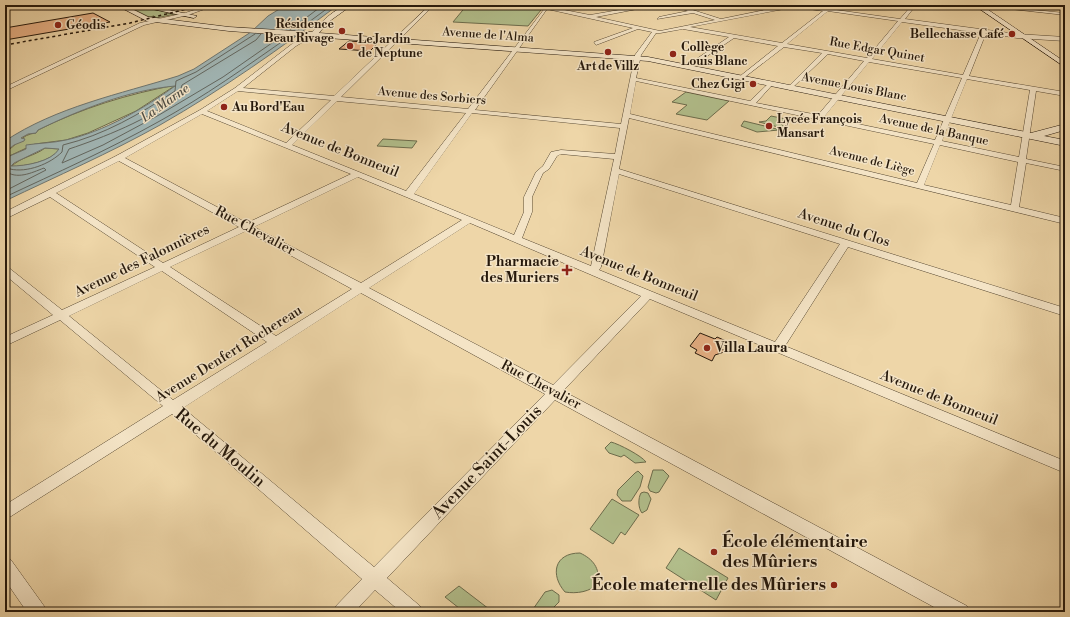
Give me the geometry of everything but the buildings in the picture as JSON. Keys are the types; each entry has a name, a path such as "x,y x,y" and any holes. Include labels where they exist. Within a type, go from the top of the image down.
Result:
{"main road":[{"path":"119,5 145,22 169,22"},
{"path":"137,5 203,18 221,27 246,31"},
{"path":"316,35 322,31 321,28 330,18 349,5"},
{"path":"976,5 1065,65"},
{"path":"145,22 156,20 246,31"},
{"name":"Avenue de l'Alma","path":"246,31 638,57"},
{"name":"Avenue Louis Blanc","path":"638,57 1065,143"},
{"path":"1026,135 1038,134 1065,127"}],"street":[{"path":"184,14 208,5"},
{"path":"156,20 184,14 214,5"},
{"path":"288,145 432,5"},
{"path":"509,5 548,7 654,32 685,28 795,5 984,32 1065,39"},
{"path":"586,17 656,5"},
{"path":"673,5 722,20"},
{"path":"820,117 914,5"},
{"path":"983,5 1065,14"},
{"path":"1036,5 1046,12"},
{"path":"407,194 412,191 469,111 548,7"},
{"path":"741,78 827,10"},
{"path":"659,18 693,11"},
{"path":"5,89 145,22"},
{"path":"596,43 636,28"},
{"name":"Rue Edgar Quinet","path":"685,28 1065,94"},
{"path":"592,271 596,267 638,57 654,32"},
{"path":"920,184 936,142 984,32"},
{"path":"5,216 119,158 202,111 237,89 294,46 316,35"},
{"path":"688,67 734,36"},
{"path":"790,88 826,53"},
{"name":"Avenue de la Banque","path":"633,79 1065,169"},
{"path":"752,103 770,84"},
{"name":"Avenue des Sorbiers","path":"237,89 624,126"},
{"path":"1015,208 1021,160 1033,89"},
{"name":"Avenue de Bonneuil","path":"202,111 407,194 1065,467"},
{"name":"Avenue de Liège","path":"626,115 920,184 1065,221"},
{"path":"517,240 528,212 528,198 540,172 546,167 554,154 561,152 618,157"},
{"name":"Rue Chevalier","path":"119,158 962,612"},
{"name":"Avenue du Clos","path":"615,170 1065,312"},
{"name":"Avenue des Falonnières","path":"5,342 357,174"},
{"path":"50,193 276,342"},
{"name":"Avenue Denfert Rochereau","path":"5,513 469,220"},
{"path":"778,348 846,243"},
{"name":"Rue du Moulin","path":"5,270 173,407 414,612"},
{"name":"Avenue Saint-Louis","path":"342,612 528,418 556,393 649,294"},
{"path":"5,566 38,612"}],"green space":[{"path":"125,5 171,12 166,14 173,12 175,14 150,18 154,16 149,17"},
{"path":"467,5 533,7 541,10 528,26 453,22"},
{"path":"176,85 136,111 88,133 66,140 35,144 5,158 5,152 23,138 71,115 123,97"},
{"path":"686,92 729,101 707,120 676,114 687,105 672,102"},
{"path":"771,116 786,119 781,124 785,127 782,128 759,122 766,121"},
{"path":"744,121 779,130 757,132 741,126"},
{"path":"383,139 417,141 412,148 377,146"},
{"path":"45,148 60,149 51,157 44,160 23,166 11,167 19,161"},
{"path":"611,442 630,450 646,462 635,463 624,455 621,457 609,453 605,448"},
{"path":"653,470 663,470 669,476 659,492 656,493 650,491 648,487"},
{"path":"638,471 643,476 640,487 631,501 622,501 617,495 618,490"},
{"path":"641,493 648,493 651,499 647,510 642,513 639,506 639,500"},
{"path":"612,499 639,515 625,535 621,532 613,544 590,529"},
{"path":"679,548 728,578 716,600 666,568"},
{"path":"580,553 589,558 597,568 598,583 583,592 565,592 557,579 557,566 565,557 571,554"},
{"path":"459,586 489,609 498,612 464,612 445,597"},
{"path":"552,590 559,595 559,602 549,612 531,612 545,592"}],"water":[{"name":"La Marne","path":"286,5 338,5 251,68 160,125 122,145 5,201 5,158 26,149 26,145 66,140 109,125 151,103 175,86 122,96 87,108 38,130 36,133 28,134 21,138 25,139 24,141 14,145 5,152 5,141 45,119 67,110 89,102 178,76 194,69 251,32 268,16","holes":["45,148 59,149 44,160 30,164 11,166 14,163"]}],"railway":[{"path":"5,45 130,23 203,5"}],"place":[{"name":"Géodis","path":"58,25"},
{"name":"Résidence Beau Rivage","path":"342,31"},
{"name":"Bellechasse Café","path":"1012,34"},
{"name":"Le Jardin de Neptune","path":"350,46"},
{"name":"Art de Villz","path":"608,52"},
{"name":"Collège Louis Blanc","path":"673,54"},
{"name":"Chez Gigi","path":"753,84"},
{"name":"Au Bord'Eau","path":"224,107"},
{"name":"Lycée François Mansart","path":"769,126"},
{"name":"Pharmacie des Muriers","path":"567,270"},
{"name":"Villa Laura","path":"707,348"},
{"name":"École élémentaire des Mûriers","path":"714,552"},
{"name":"École maternelle des Mûriers","path":"834,585"}]}
